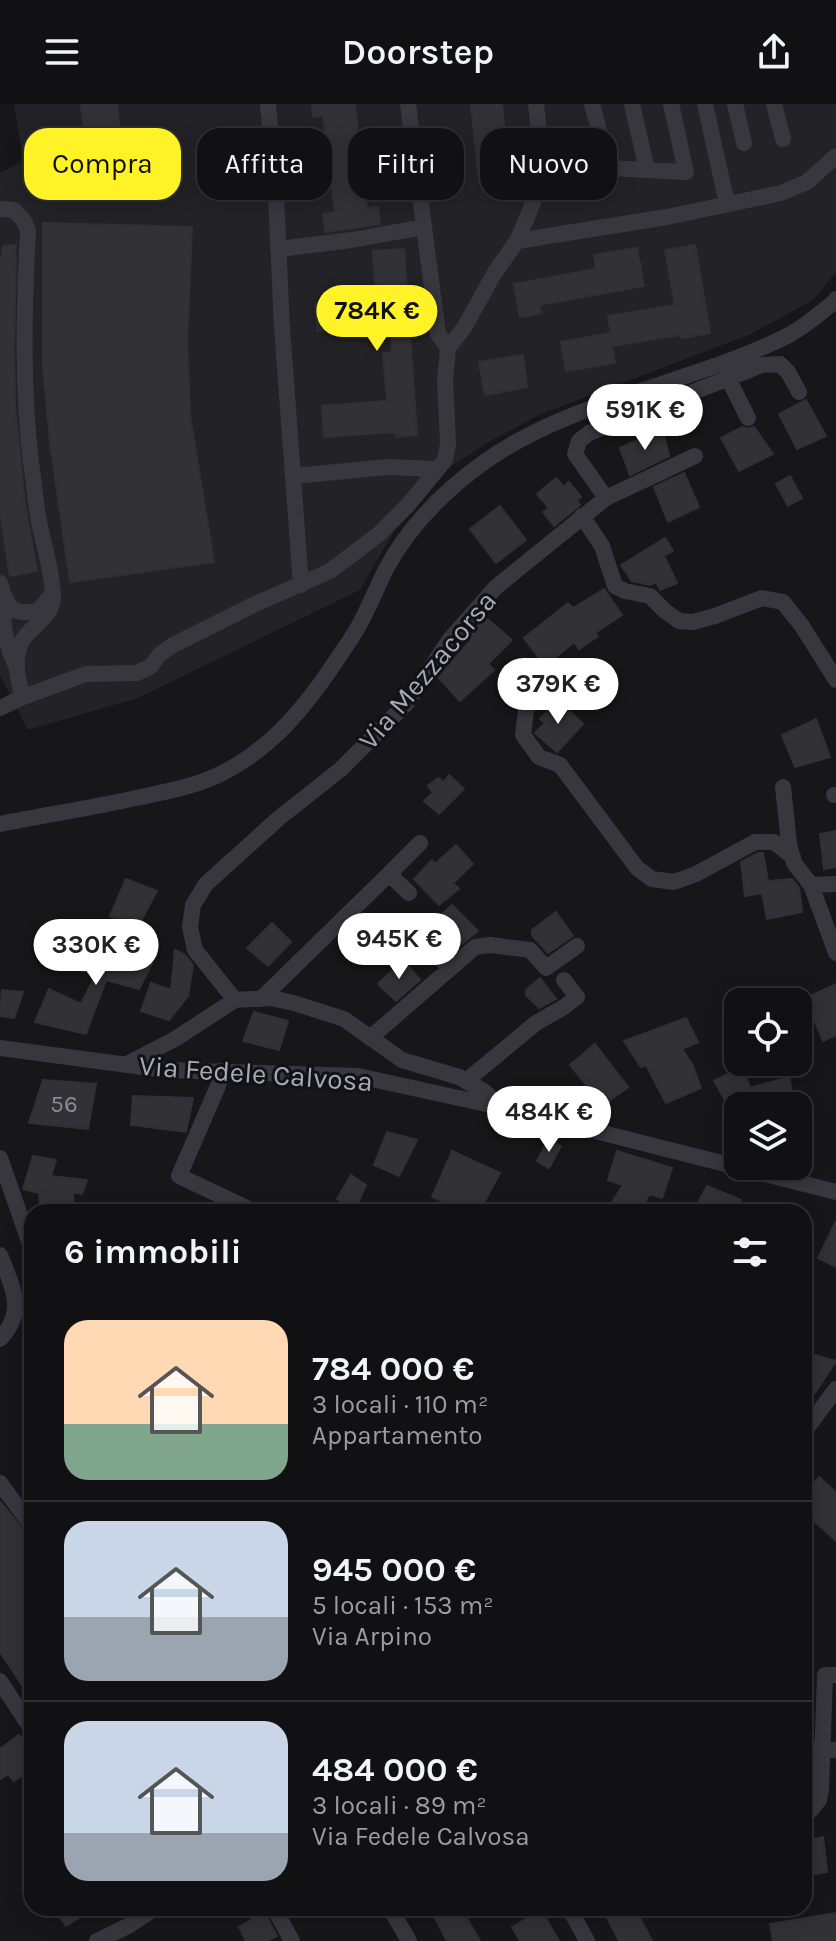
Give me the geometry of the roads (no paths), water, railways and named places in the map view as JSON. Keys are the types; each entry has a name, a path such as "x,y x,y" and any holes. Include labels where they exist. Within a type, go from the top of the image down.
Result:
{"street":[{"path":"268,104 301,585"},
{"path":"408,104 438,334 448,348"},
{"path":"0,708 86,674 137,673 151,666 160,654 183,640 330,571 379,534 408,505 445,460 448,444 445,381 448,348 464,328 495,272 517,241 533,203 541,150 536,104"},
{"path":"592,104 609,168 686,172 671,104"},
{"path":"632,104 647,170"},
{"path":"705,104 727,204"},
{"path":"735,104 744,143"},
{"path":"774,104 783,139"},
{"path":"517,241 667,217 781,193 807,182 836,156"},
{"path":"0,209 14,210 28,231 27,419 38,516 53,592 53,605 45,618 22,640 17,667 23,697"},
{"path":"279,249 424,227"},
{"path":"0,824 188,787 226,772 257,753 285,728 315,691 357,630 387,567 420,519 484,462 520,440 571,417 749,354 793,333 836,299"},
{"path":"606,498 575,454 579,441 589,433 762,365 780,364 799,392"},
{"path":"728,378 748,418"},
{"name":"Via Mezzacorsa","path":"235,1000 195,950 190,927 193,905 206,884 279,818 341,769 406,704 451,638 496,587 606,498 695,456"},
{"path":"294,476 387,467 438,469"},
{"path":"582,516 602,546 615,586 650,596 679,621 693,622 715,616 762,598 783,602 836,680"},
{"path":"2,590 13,609 24,614 38,611 53,592"},
{"path":"2,590 3,630 17,667"},
{"path":"541,689 526,710 523,735 539,757 560,765 637,868 652,879 674,882 696,874 755,842 774,842 793,857"},
{"path":"783,787 794,863 811,885 836,953"},
{"path":"261,999 420,843"},
{"path":"389,874 409,893"},
{"path":"811,885 836,884"},
{"path":"422,938 450,969"},
{"path":"370,1038 475,947 490,945 530,950 546,968 577,946"},
{"path":"466,1081 536,1023 577,997 564,980"},
{"path":"127,1064 175,1039 235,1000 271,998 344,1019 402,1060 459,1077 485,1092 500,1107"},
{"name":"Via Fedele Calvosa","path":"0,1048 165,1070 358,1076 500,1107 836,1192"},
{"path":"222,1071 179,1176 238,1204"},
{"path":"0,1158 24,1227"},
{"path":"0,1255 16,1306 9,1329 0,1339"},
{"path":"812,1421 836,1389"},
{"path":"0,1483 24,1515"},
{"path":"812,1809 819,1800 829,1750 825,1675 836,1675"},
{"path":"0,1681 24,1718"},
{"path":"97,1941 142,1916"},
{"path":"278,1916 292,1941"},
{"path":"395,1916 409,1941"},
{"path":"573,1916 587,1941"}]}
